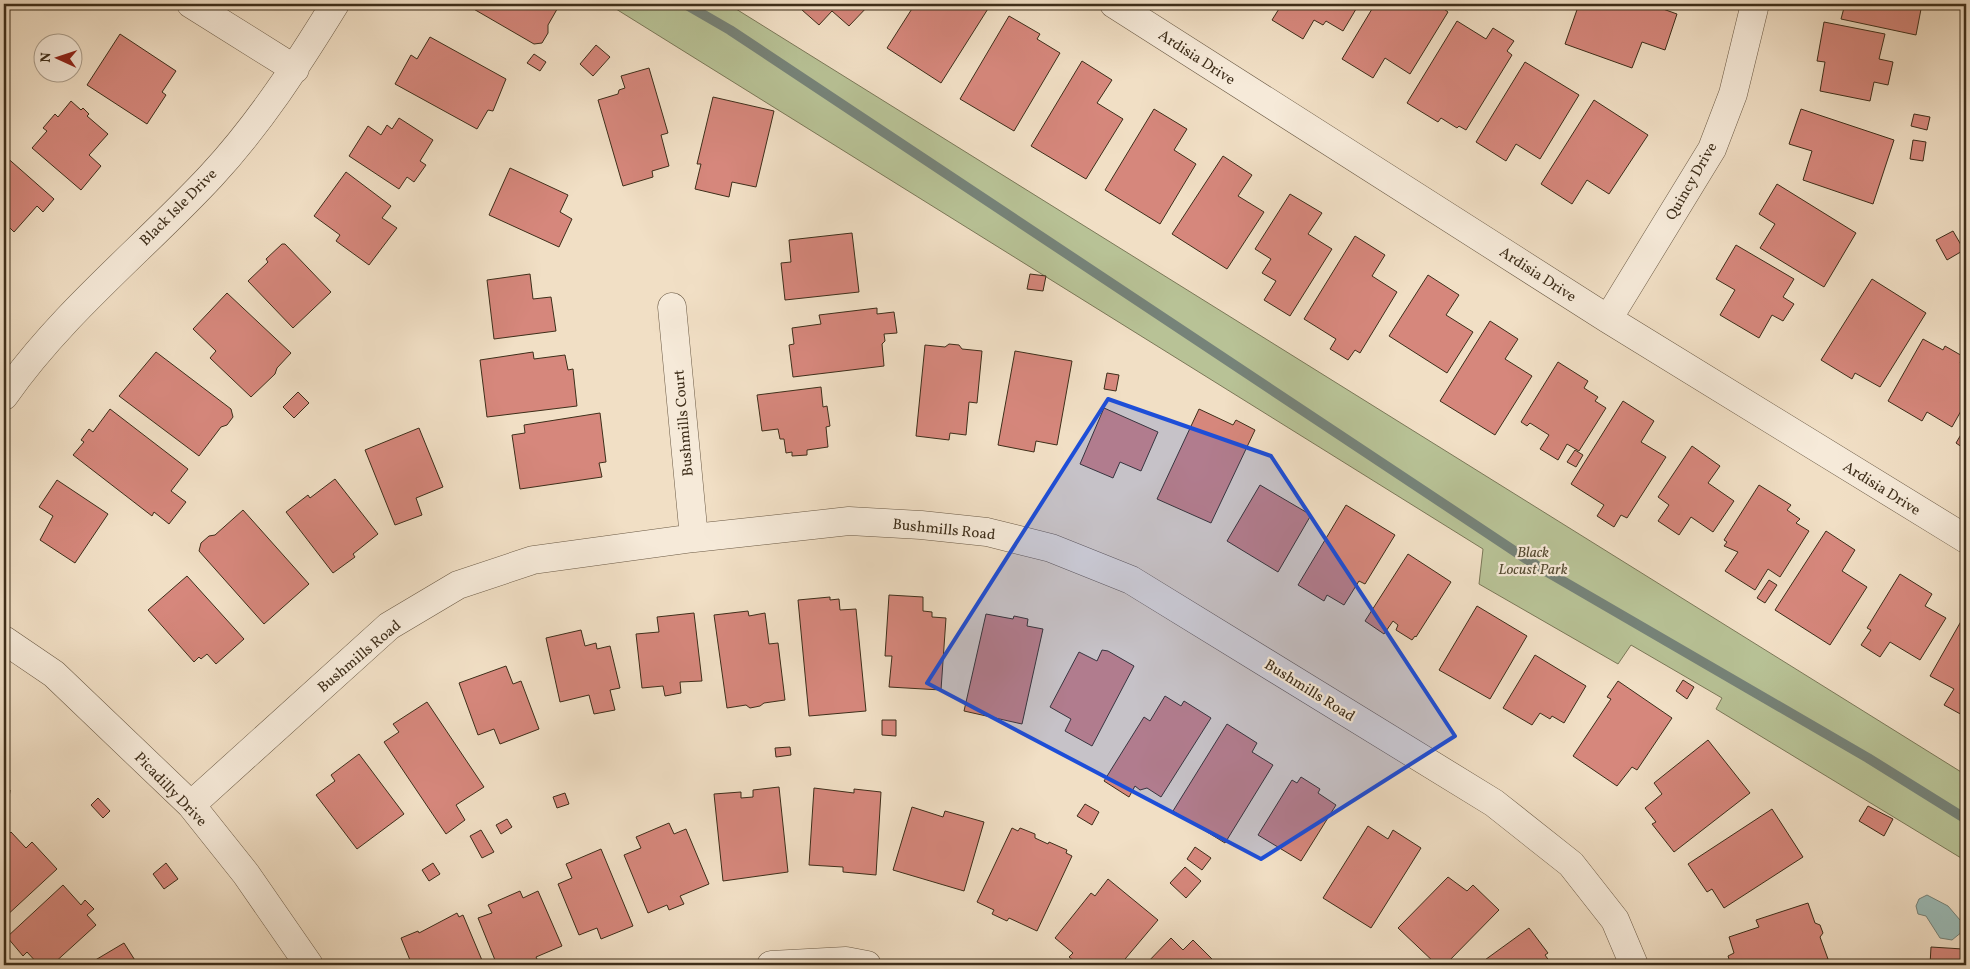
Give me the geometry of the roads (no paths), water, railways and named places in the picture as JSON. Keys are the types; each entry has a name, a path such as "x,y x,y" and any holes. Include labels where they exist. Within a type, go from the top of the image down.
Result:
{"street":[{"path":"191,4 295,69"},
{"name":"Black Isle Drive","path":"9,379 113,271 212,175 272,104 335,4"},
{"name":"Ardisia Drive","path":"1114,4 1608,319 1966,539"},
{"name":"Quincy Drive","path":"1608,319 1712,149 1733,94 1756,4"},
{"name":"Bushmills Court","path":"672,307 694,538"},
{"name":"Bushmills Road","path":"191,805 389,626 458,585 533,560 694,538 849,521 921,525 987,532 1051,548 1131,580 1494,803 1572,864 1615,920 1634,965"},
{"name":"Picadilly Drive","path":"4,640 54,674 191,805 246,874 309,965"},
{"path":"771,965 846,961 867,965"}],"water":[{"path":"1927,895 1948,906 1960,920 1966,917 1966,931 1963,931 1952,940 1940,938 1926,916 1918,914 1916,906 1919,899"}],"waterway":[{"path":"685,4 730,30 1537,566 1868,758 1966,819"}],"park label":[{"name":"Black Locust Park","path":"1533,560"}]}
